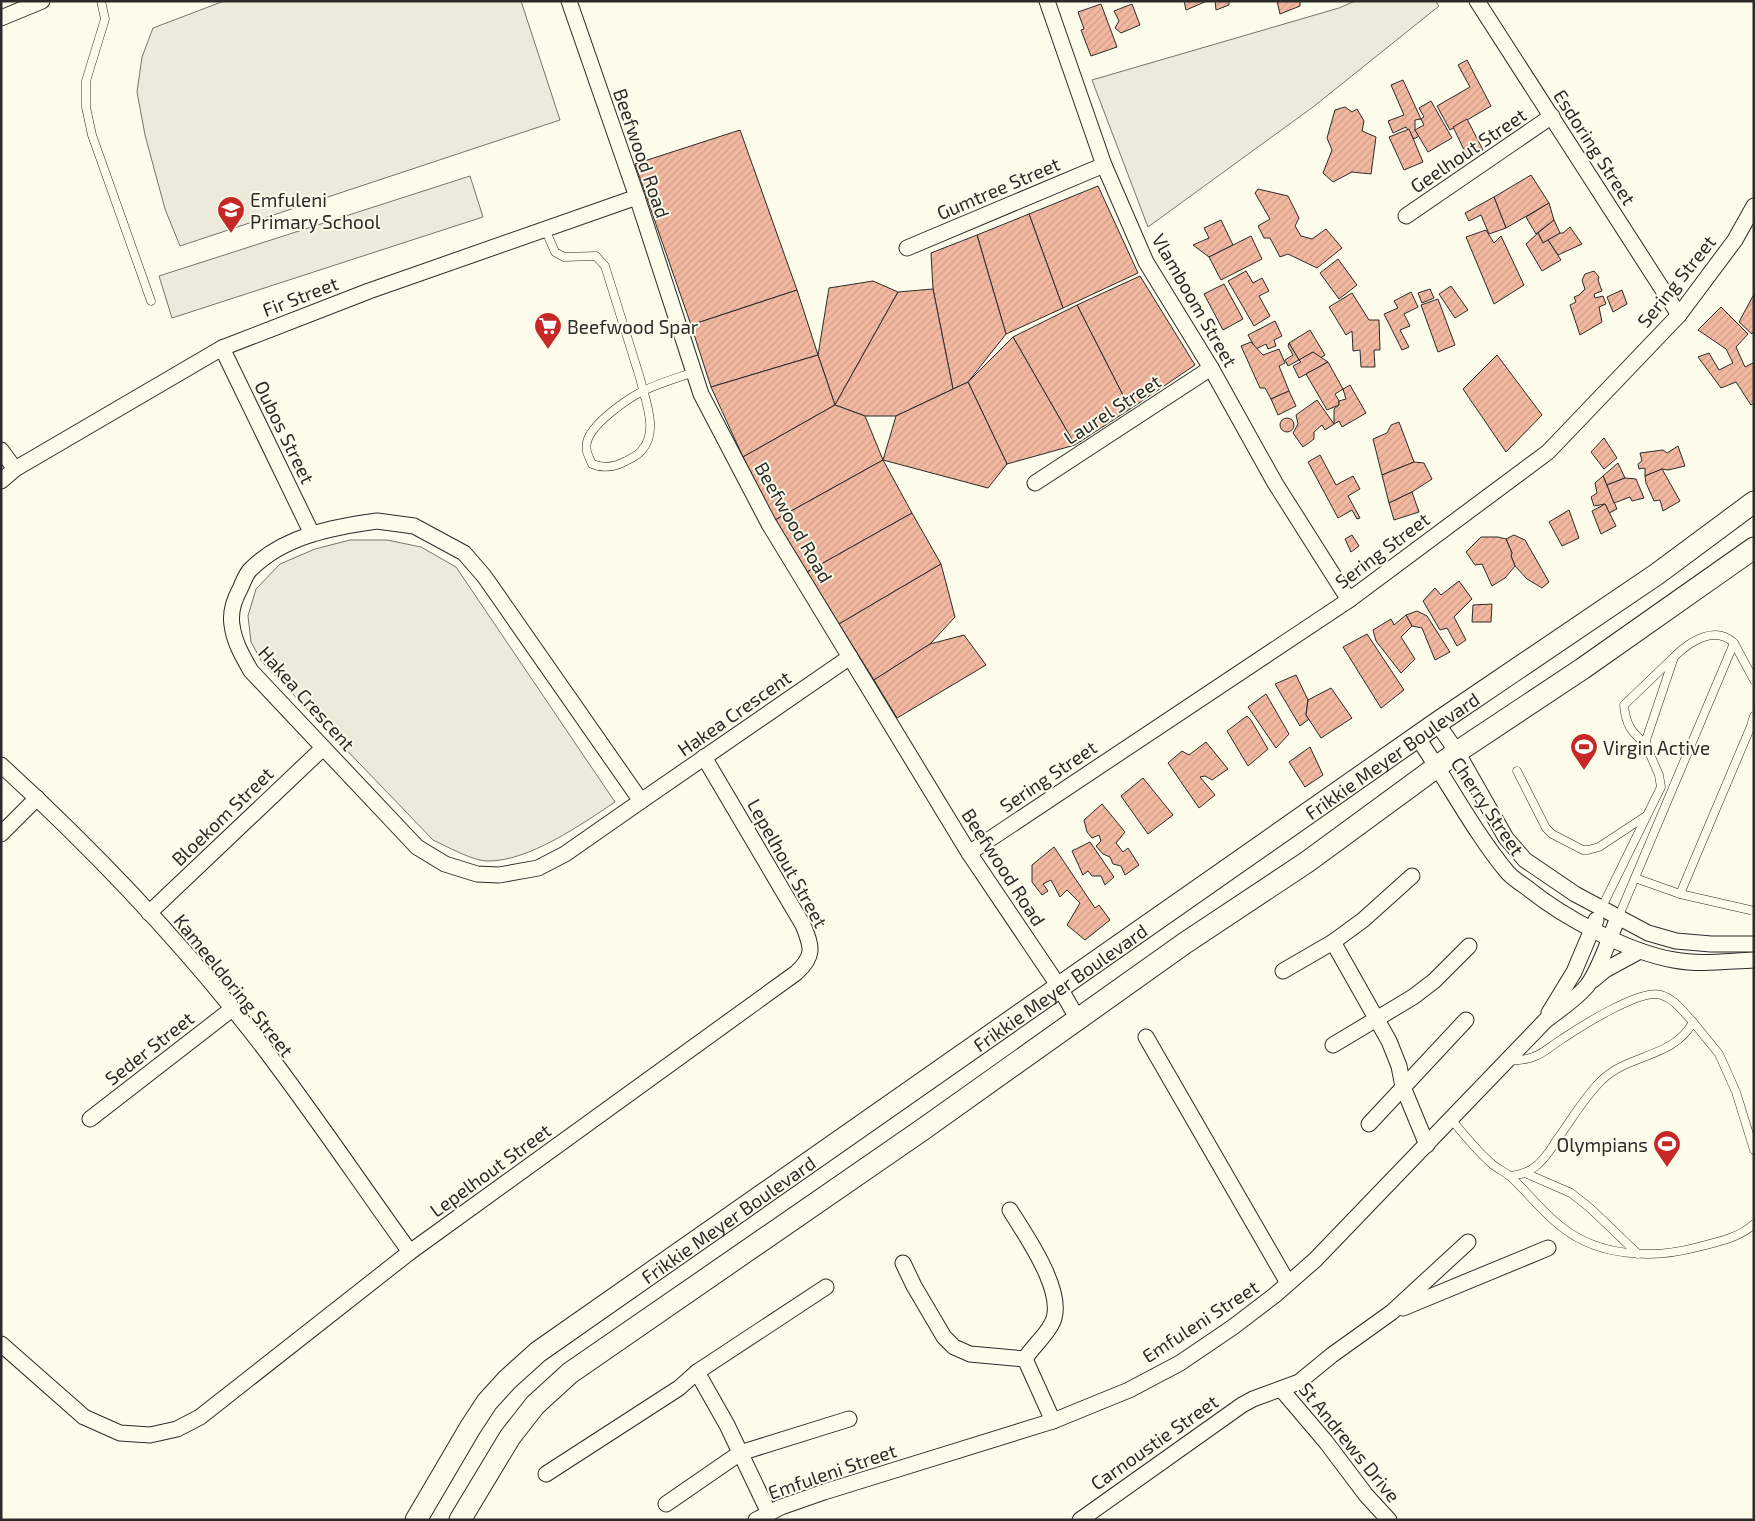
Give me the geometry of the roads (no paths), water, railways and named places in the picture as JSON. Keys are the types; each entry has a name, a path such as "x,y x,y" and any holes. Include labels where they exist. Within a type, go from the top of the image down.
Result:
{"street":[{"path":"1,18 42,1"},
{"name":"Beefwood Road","path":"569,1 637,197 701,394 769,524 969,853 1060,988 1077,1018"},
{"name":"Vlamboom Street","path":"1047,1 1104,165 1146,262 1211,368 1275,483 1349,600"},
{"name":"Esdoring Street","path":"1478,1 1678,315"},
{"name":"Geelhout Street","path":"1406,216 1552,116"},
{"name":"Gumtree Street","path":"907,248 1104,165"},
{"name":"Fir Street","path":"1,481 15,470 222,348 369,291 637,197"},
{"name":"Sering Street","path":"969,853 1349,600 1548,452 1678,315 1735,240 1754,206"},
{"name":"Oubos Street","path":"222,348 312,534"},
{"name":"Laurel Street","path":"1035,483 1211,368"},
{"path":"1,450 15,470"},
{"name":"Frikkie Meyer Boulevard","path":"416,1520 487,1402 507,1380 538,1352 1437,723 1656,574 1754,502"},
{"name":"Hakea Crescent","path":"641,801 500,598 464,553 414,526 377,522 345,525 312,534 276,550 249,570 234,601 231,624 238,648 251,671 417,847 444,864 476,874 500,875 538,868 564,854 641,801 704,757 850,657"},
{"name":"Frikkie Meyer Boulevard","path":"460,1520 510,1437 535,1405 570,1373 922,1130 1077,1018 1307,862 1457,752 1582,670 1754,548"},
{"path":"1656,574 1681,576 1688,579 1697,588"},
{"name":"Cherry Street","path":"1437,723 1457,752 1506,838 1525,860 1575,894 1648,933 1676,941 1711,944 1754,944"},
{"name":"Cherry Street","path":"1417,737 1438,766 1489,849 1510,875 1537,896 1591,928 1640,951 1683,961 1710,963 1754,960"},
{"name":"Bloekom Street","path":"149,913 323,748"},
{"name":"Lepelhout Street","path":"1,1344 84,1417 120,1433 150,1435 176,1429 200,1417 410,1252 806,964 811,952 810,942 803,925 704,757"},
{"name":"Kameeldoring Street","path":"1,765 37,798 149,913 232,1009 263,1048 410,1252"},
{"path":"1,834 37,798"},
{"path":"1283,971 1333,942 1363,920 1412,876"},
{"name":"Emfuleni Street","path":"1545,1021 1574,972 1591,928 1601,909"},
{"name":"Emfuleni Street","path":"763,1517 824,1492 1052,1421 1129,1390 1180,1363 1234,1327 1315,1260 1545,1021 1576,998 1588,985 1618,918"},
{"path":"1333,942 1377,1018 1395,1054 1403,1087 1427,1144"},
{"path":"1333,1045 1413,997 1434,981 1469,946"},
{"path":"1588,985 1605,970 1640,951"},
{"name":"Seder Street","path":"90,1119 232,1009"},
{"path":"1369,1124 1466,1020"},
{"path":"1146,1037 1288,1283"},
{"path":"1010,1210 1041,1260 1056,1300 1057,1312 1052,1325 1025,1359"},
{"path":"1392,1312 1468,1242"},
{"path":"1392,1312 1548,1248"},
{"path":"903,1263 914,1286 944,1337 954,1347 970,1354 1025,1359"},
{"path":"546,1474 679,1388 697,1372 826,1287"},
{"name":"Carnoustie Street","path":"1080,1520 1234,1410 1253,1399 1299,1382 1332,1355 1392,1312"},
{"path":"1025,1359 1052,1421"},
{"path":"697,1372 727,1425 740,1453 763,1517"},
{"name":"St Andrews Drive","path":"1281,1389 1326,1442 1366,1495 1389,1520"},
{"path":"666,1504 740,1453 849,1419"}],"lane":[{"path":"101,1 105,19 86,81 86,107 92,135 151,301"},
{"path":"545,230 555,252 564,257 596,256 605,266 643,392 650,425 650,439 642,452 620,465 602,468 592,464 586,452 587,441 597,426 614,411 643,392 694,372"},
{"path":"1601,909 1648,815 1661,781 1646,744 1629,728 1625,718 1624,706 1683,649 1706,635 1727,636 1734,643 1754,680"},
{"path":"1618,918 1734,643"},
{"path":"1646,744 1647,734 1674,657"},
{"path":"1680,894 1754,716"},
{"path":"1517,771 1546,828 1552,834 1583,850 1599,847 1648,815"},
{"path":"1635,878 1680,894 1750,910"},
{"path":"1507,1061 1538,1055 1562,1039 1641,995 1659,994 1671,999 1719,1054 1736,1092 1754,1150"},
{"path":"1510,1176 1525,1173 1534,1168 1548,1154 1586,1098 1601,1080 1614,1070 1670,1046 1687,1032 1692,1022"},
{"path":"1451,1119 1478,1151 1494,1166 1510,1176 1542,1210 1564,1229 1583,1241 1638,1254 1679,1252 1725,1239 1748,1230 1754,1224"},
{"path":"1525,1173 1571,1193 1590,1208 1638,1254"}],"place":[{"name":"Emfuleni Primary School","path":"231,234"},
{"name":"Beefwood Spar","path":"548,350"},
{"name":"Virgin Active","path":"1584,771"},
{"name":"Olympians","path":"1667,1168"}]}
